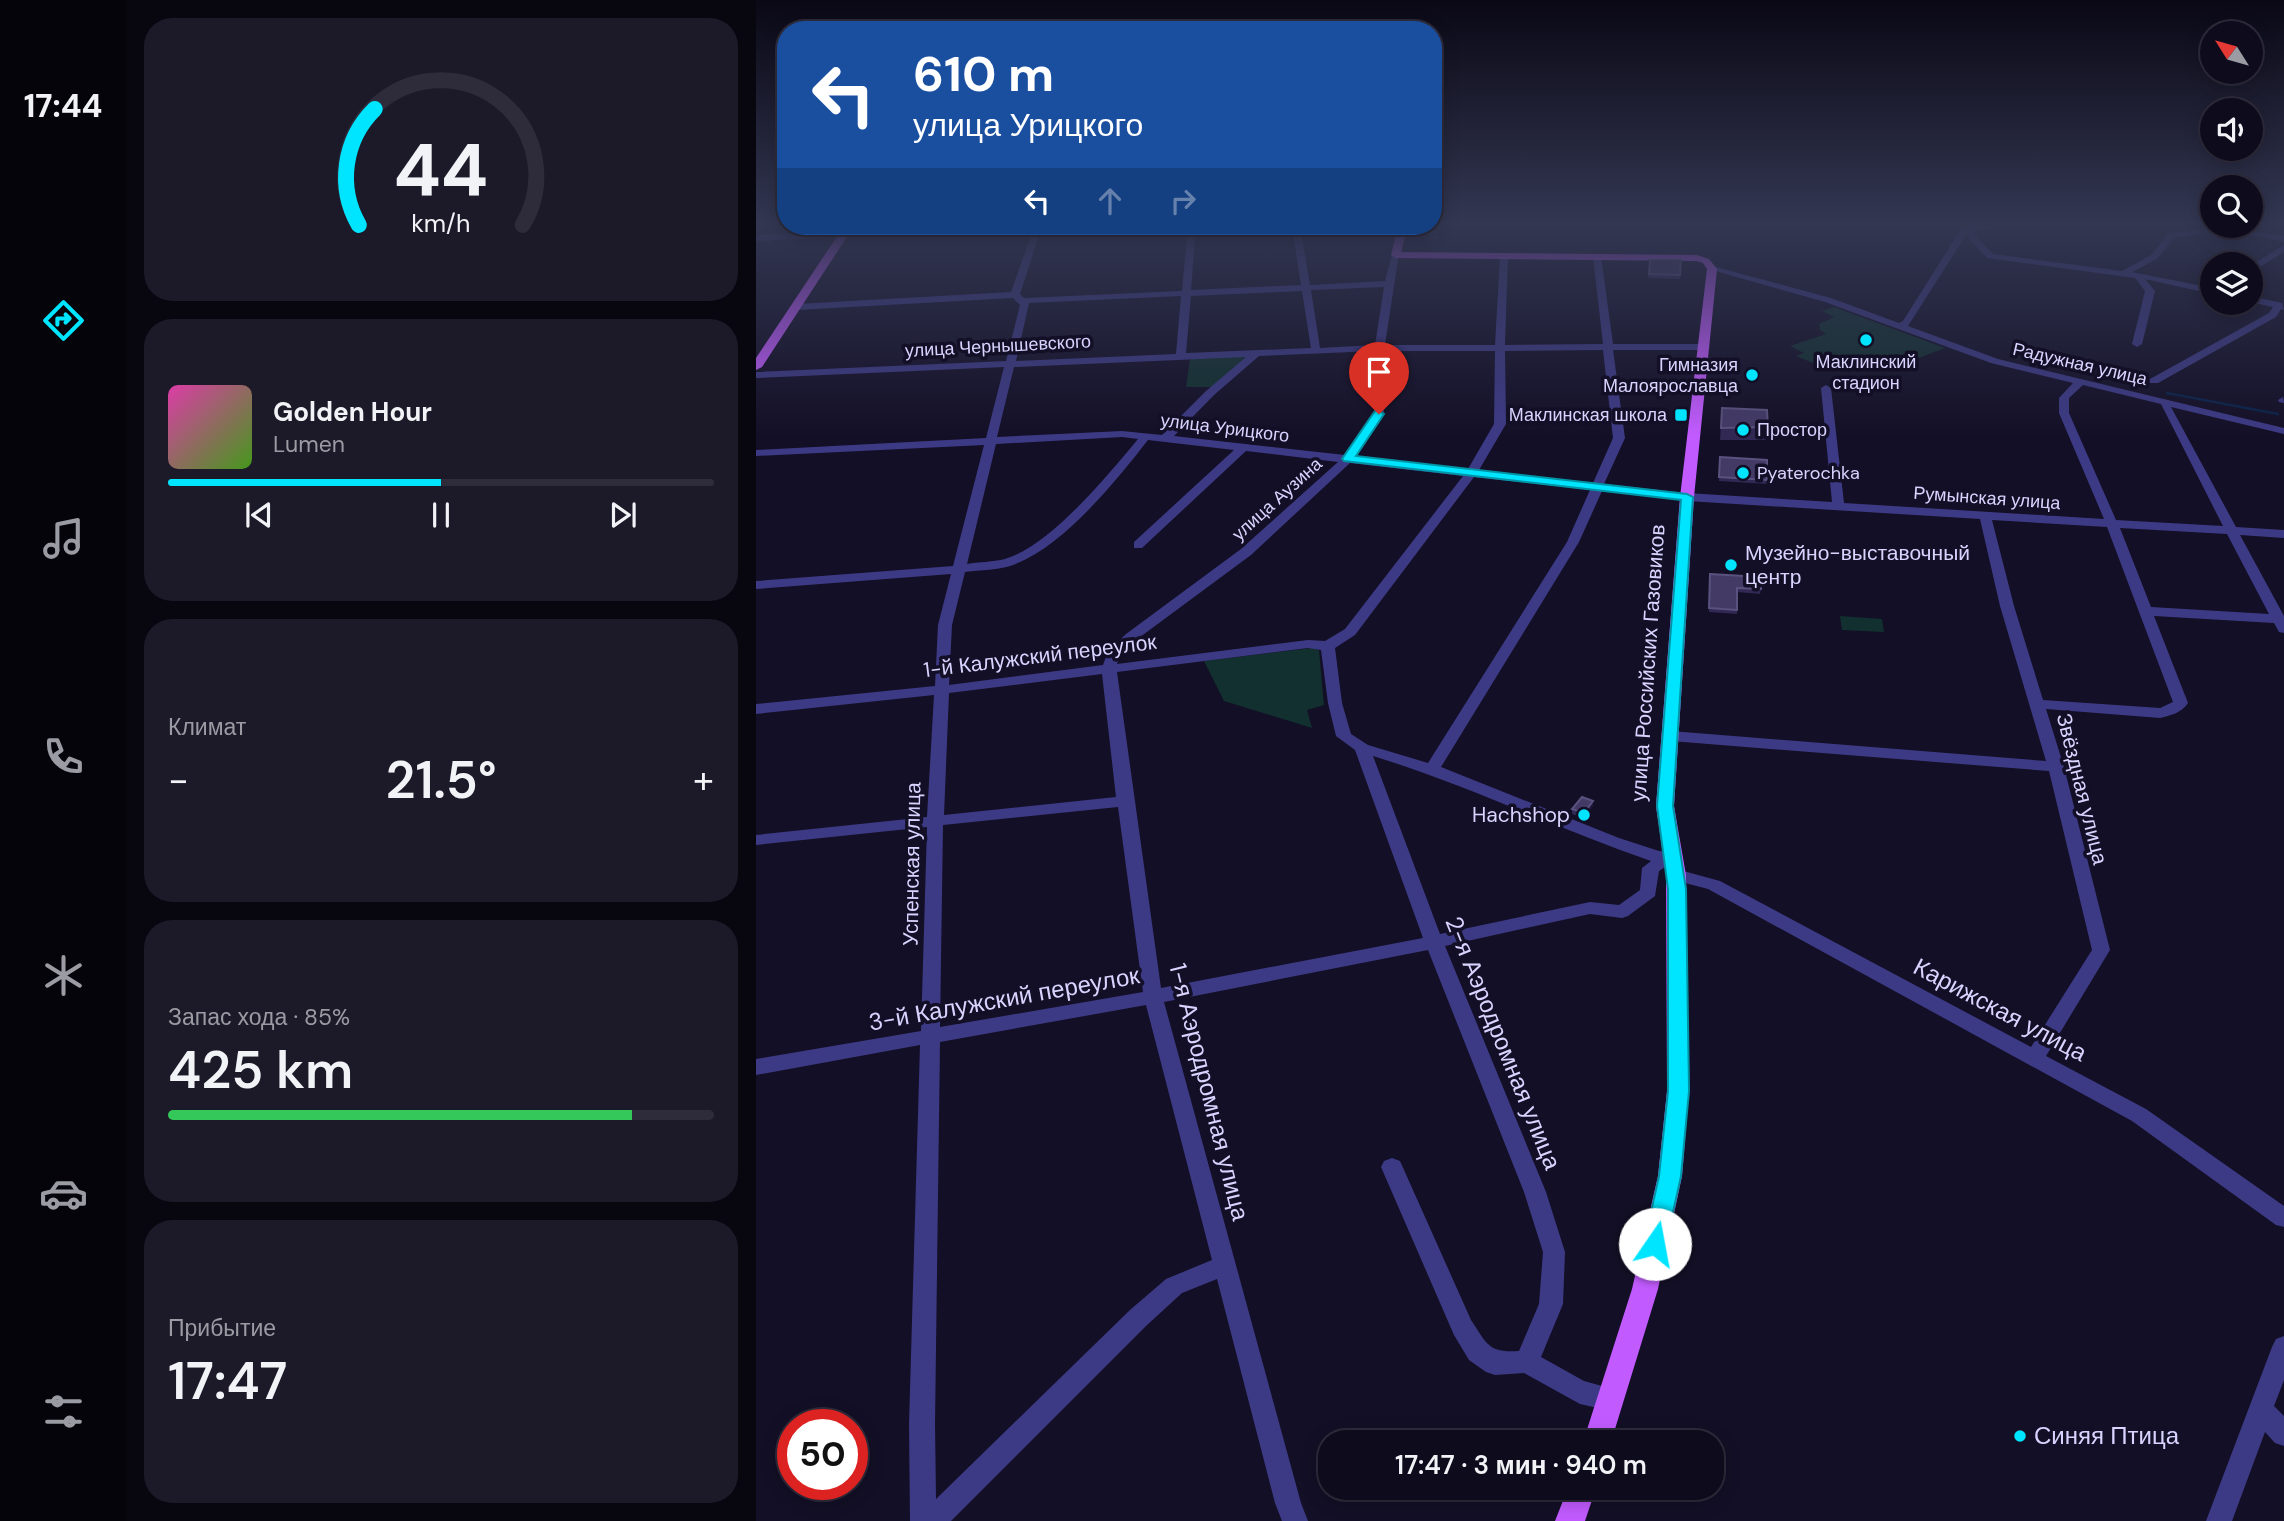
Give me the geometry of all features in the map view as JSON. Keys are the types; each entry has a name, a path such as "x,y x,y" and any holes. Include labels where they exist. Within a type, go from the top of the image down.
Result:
{"main road":[{"path":"756,367 805,295"},
{"name":"улица Российских Газовиков","path":"1601,1430 1645,1289 1670,1176 1678,1091 1675,865 1665,806 1687,497 1704,347 1706,295"},
{"path":"1570,1521 1577,1500"}],"street":[{"name":"Успенская улица","path":"923,1521 922,1424 935,822 945,625 1025,304 1018,298 1019,295"},
{"path":"797,307 1119,295"},
{"path":"1181,356 1186,295"},
{"path":"1306,295 1316,351"},
{"name":"улица Аузина","path":"1110,668 1114,654 1130,638 1246,552 1348,459 1379,414 1380,348 1387,295"},
{"path":"1362,748 1344,736 1335,703 1328,646 1350,632 1472,472 1500,424 1502,295"},
{"path":"1432,769 1573,542 1619,438 1601,295"},
{"name":"Радужная улица","path":"1813,295 1995,361 2284,431"},
{"path":"1898,326 1907,323 1925,295"},
{"path":"2137,345 2149,295"},
{"path":"2154,381 2273,315 2281,306 2263,302"},
{"name":"улица Чернышевского","path":"756,375 1380,348 1704,347"},
{"path":"1166,438 1210,393 1257,353"},
{"path":"2038,704 2160,713 2171,711 2181,704 2112,524 2061,402 2063,396 2082,381"},
{"path":"1826,388 1838,506"},
{"path":"2166,402 2166,408 2281,624"},
{"name":"улица Урицкого","path":"756,453 1122,434 1687,497"},
{"path":"756,585 960,569 1009,562 1041,546 1108,483 1146,436"},
{"path":"1138,545 1243,448"},
{"name":"Румынская улица","path":"1687,497 2284,534"},
{"name":"Звёздная улица","path":"1985,515 2007,606 2056,767 2101,950 2034,1059"},
{"path":"2144,611 2281,624"},
{"name":"1-й Калужский переулок","path":"756,709 941,690 1308,644 1328,646"},
{"name":"1-я Аэродромная улица","path":"1110,668 1125,801 1153,997 1226,1264 1287,1503 1295,1521"},
{"path":"1671,736 2056,767"},
{"name":"Карижская улица","path":"1362,748 1432,769 1613,842 1658,856 2138,1115 2284,1219"},
{"name":"2-я Аэродромная улица","path":"1362,748 1434,942 1535,1192 1554,1252 1551,1304 1527,1362"},
{"path":"756,841 1125,801"},
{"name":"3-й Калужский переулок","path":"756,1067 1153,997 1434,942 1590,908 1622,912 1649,892 1651,868 1675,865"},
{"path":"1392,1167 1462,1327 1478,1352 1495,1364 1527,1362 1580,1392 1611,1399"},
{"path":"932,1521 1138,1318 1174,1286 1226,1264"},
{"path":"2220,1521 2284,1347"},
{"path":"2260,1409 2284,1434"}],"green space":[{"name":"Маклинский стадион","path":"1834,307 1945,348 1887,370 1830,370 1796,356 1804,353 1790,346 1826,334 1820,330 1819,324 1834,317 1822,311"},
{"path":"1250,356 1213,387 1186,387 1190,359"},
{"path":"1840,616 1882,619 1884,632 1842,630"},
{"path":"1312,648 1319,650 1324,705 1307,710 1312,728 1224,701 1204,661"}],"building":[{"path":"1722,408 1767,410 1768,427 1721,428"},
{"name":"Pyaterochka","path":"1720,457 1767,460 1767,480 1719,477"},
{"path":"1710,574 1761,577 1761,589 1737,588 1737,610 1709,608"},
{"path":"1582,797 1593,801 1584,813 1572,809"}],"waterway":[{"path":"2167,393 2278,414"}],"place":[{"name":"Маклинский стадион","path":"1866,340"},
{"name":"Гимназия Малоярославца","path":"1752,375"},
{"name":"Маклинская школа","path":"1681,415"},
{"name":"Простор","path":"1743,430"},
{"name":"Pyaterochka","path":"1743,473"},
{"name":"Музейно-выставочный центр","path":"1731,565"},
{"name":"Hachshop","path":"1584,815"},
{"name":"Синяя Птица","path":"2020,1436"}],"route":[{"path":"1379,414 1348,459 1687,497 1665,806 1677,889 1678,1091 1670,1176 1655,1244"}]}
